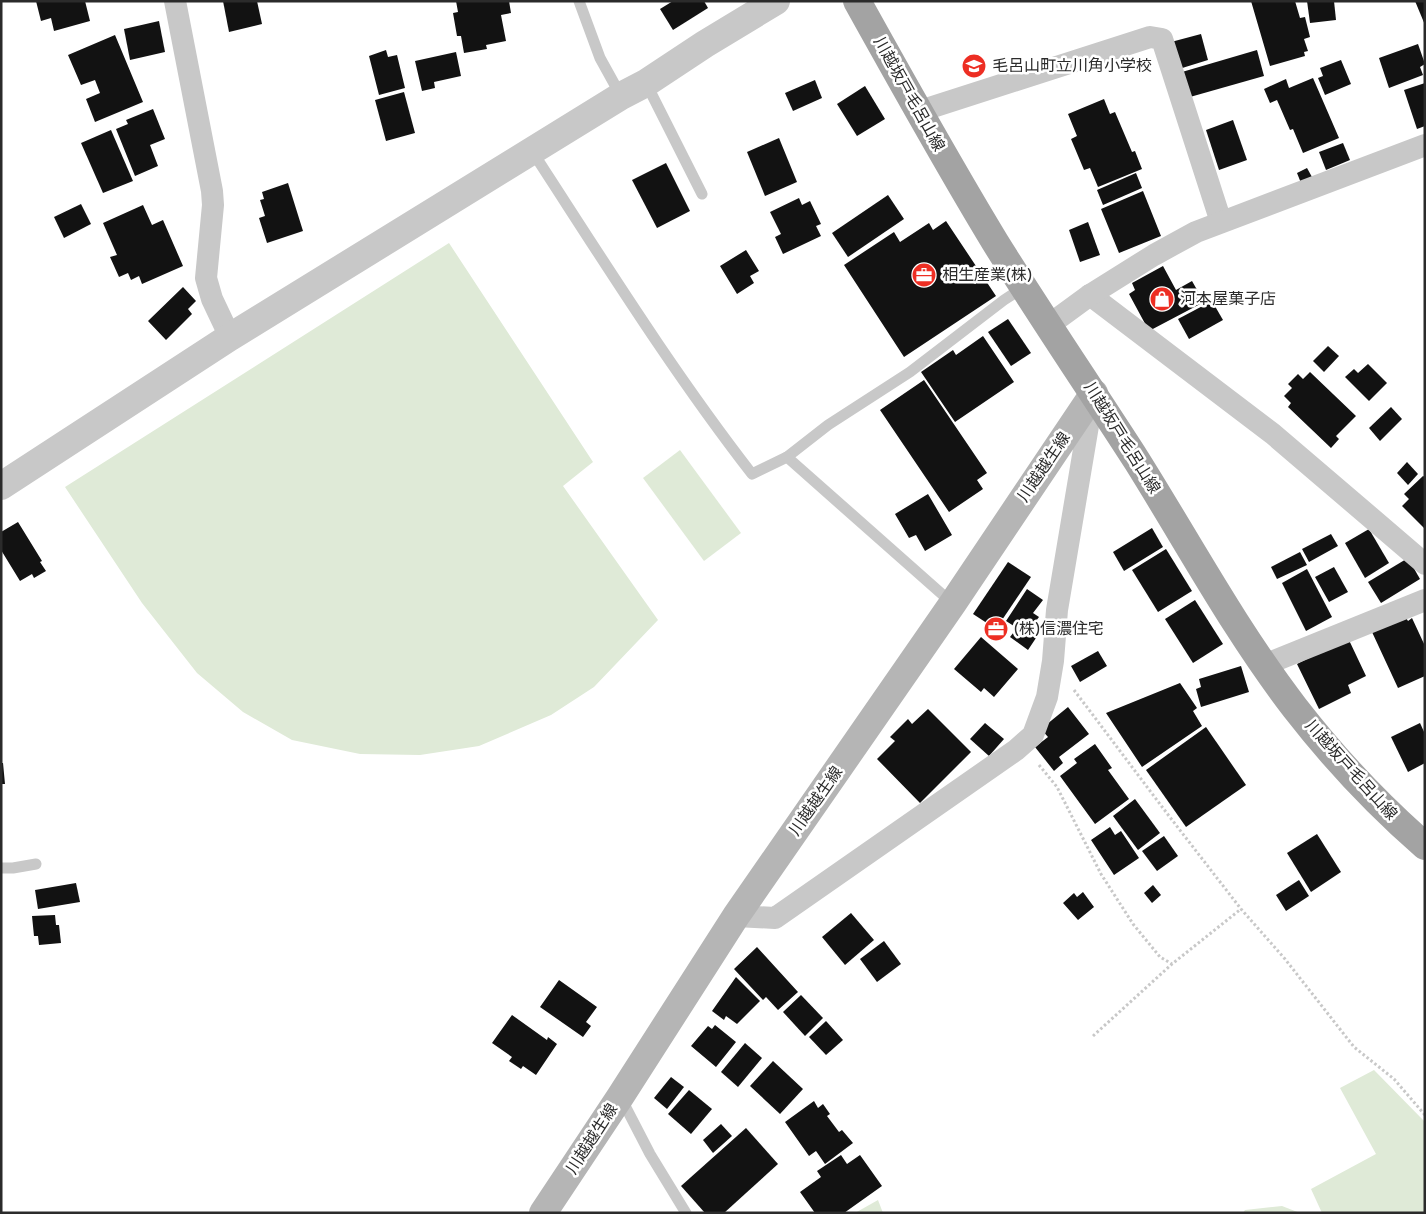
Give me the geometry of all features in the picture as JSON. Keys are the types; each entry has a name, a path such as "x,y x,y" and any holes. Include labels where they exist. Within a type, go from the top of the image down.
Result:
{"main road":[{"name":"川越坂戸毛呂山線","path":"857,1 917,112 996,243 1094,393 1264,665 1295,708 1358,782 1406,830 1425,846"},
{"name":"川越越生線","path":"543,1213 736,916 953,603 1094,393"}],"street":[{"path":"175,1 212,191 213,205 206,278 212,299 230,337"},
{"path":"1,486 230,337 621,96 646,83 705,44 776,1"},
{"path":"917,112 1150,37 1162,39 1221,222"},
{"path":"1049,325 1090,295 1154,254 1196,232 1425,145"},
{"path":"1090,295 1273,434 1425,564"},
{"path":"736,916 775,918 1023,745 1033,735 1047,697 1053,661 1057,610 1094,393"},
{"path":"1264,665 1425,600"}],"lane":[{"path":"579,1 600,58 621,96"},
{"path":"646,83 702,194"},
{"path":"532,151 630,303 718,430 752,474 787,457 828,425 910,372 1004,300 1024,287"},
{"path":"787,457 953,603"},
{"path":"1,868 36,864"},
{"path":"620,1097 650,1154 686,1213"}],"path":[{"path":"1053,661 1241,909 1285,959 1354,1048 1394,1079 1425,1115"},
{"path":"1023,745 1057,786 1101,874 1133,924 1160,957 1172,964"},
{"path":"1093,1036 1172,964 1241,909"}],"green space":[{"path":"449,243 593,462 563,486 658,620 594,687 551,715 479,746 420,755 360,754 292,740 243,712 197,673 142,603 65,487"},
{"path":"680,450 741,533 704,561 643,478"},
{"path":"1374,1070 1425,1122 1425,1213 1322,1213 1311,1189 1376,1154 1340,1088"},
{"path":"878,1200 883,1213 855,1213"},
{"path":"1282,1206 1300,1213 1243,1213 1245,1210"}],"building":[{"path":"36,1 85,1 90,21 54,31 51,18 41,21"},
{"path":"223,1 257,1 262,24 229,32"},
{"path":"456,1 509,1 511,13 501,15 506,41 486,45 487,49 464,53 461,36 457,36 453,13 458,12"},
{"path":"673,1 704,1 708,8 673,30 660,9"},
{"path":"1251,1 1295,1 1300,18 1305,17 1310,37 1304,39 1308,51 1304,52 1305,56 1270,66"},
{"path":"1307,1 1334,1 1336,20 1310,23"},
{"path":"1415,1 1425,1 1425,25"},
{"path":"159,21 165,52 130,60 124,29"},
{"path":"1201,34 1208,60 1179,69 1171,42"},
{"path":"115,35 143,102 95,122 86,99 100,93 95,80 81,85 68,55"},
{"path":"1418,44 1425,64 1420,67 1423,75 1389,88 1379,58"},
{"path":"386,50 388,57 397,55 405,88 379,95 369,56"},
{"path":"1257,50 1264,76 1190,97 1182,72"},
{"path":"456,52 461,76 434,82 435,88 422,91 415,61"},
{"path":"1341,60 1351,84 1325,95 1318,78 1323,76 1320,68"},
{"path":"1313,78 1339,138 1303,153 1293,129 1290,130 1277,100 1270,103 1264,89 1286,79 1289,88"},
{"path":"815,80 822,98 793,111 785,93"},
{"path":"1425,83 1425,126 1417,129 1404,90"},
{"path":"865,86 885,119 857,136 837,104"},
{"path":"404,92 415,133 386,141 375,100"},
{"path":"1104,99 1110,114 1115,112 1132,152 1135,151 1142,169 1098,187 1090,168 1084,170 1071,139 1077,136 1068,114"},
{"path":"153,109 165,139 150,145 158,166 135,176 116,129 128,124 126,120"},
{"path":"1233,120 1247,160 1219,170 1206,130"},
{"path":"111,130 133,181 103,193 81,143"},
{"path":"779,138 797,182 765,196 747,152"},
{"path":"1343,143 1350,160 1326,170 1319,152"},
{"path":"666,163 690,211 657,228 632,180"},
{"path":"1307,168 1312,177 1301,183 1297,173"},
{"path":"1136,173 1142,188 1103,205 1097,190"},
{"path":"288,183 303,231 267,243 259,218 265,216 260,200 264,199 262,192"},
{"path":"1143,191 1161,236 1119,253 1101,209"},
{"path":"888,195 904,219 848,257 832,233"},
{"path":"799,198 802,205 810,201 821,224 816,226 821,236 783,254 775,237 781,234 770,212"},
{"path":"81,204 91,224 64,238 54,217"},
{"path":"143,205 152,225 163,220 183,266 142,284 139,276 131,280 128,273 119,277 110,257 117,255 103,223"},
{"path":"946,221 996,296 904,357 844,265 894,232 900,242 929,223 933,230"},
{"path":"1088,222 1100,255 1080,262 1069,230"},
{"path":"746,250 759,271 750,276 754,283 737,294 720,266"},
{"path":"1163,266 1176,290 1192,281 1204,302 1149,331 1129,294 1135,290 1132,283"},
{"path":"183,287 196,301 188,309 192,314 166,340 148,321"},
{"path":"1212,301 1223,320 1189,339 1178,319"},
{"path":"1008,319 1031,353 1011,366 988,332"},
{"path":"983,336 1014,382 955,422 921,372 953,350 956,355"},
{"path":"1328,346 1339,356 1324,372 1313,361"},
{"path":"1368,364 1387,383 1369,401 1345,377 1354,369 1358,373"},
{"path":"1310,372 1356,416 1336,436 1339,439 1331,448 1288,407 1291,403 1284,396 1292,388 1288,384 1298,374 1303,379"},
{"path":"924,380 987,473 977,480 983,489 949,512 880,410"},
{"path":"1391,407 1402,419 1380,441 1369,428"},
{"path":"1407,462 1418,474 1408,485 1397,473"},
{"path":"1423,476 1425,477 1425,529 1402,506 1409,499 1404,494"},
{"path":"928,494 952,535 925,551 916,535 909,538 895,514"},
{"path":"18,522 46,571 34,578 32,574 20,581 1,550 1,532"},
{"path":"1152,528 1163,547 1124,571 1113,552"},
{"path":"1369,529 1389,563 1365,578 1345,543"},
{"path":"1331,534 1338,546 1309,562 1302,549"},
{"path":"1166,549 1192,591 1158,612 1132,570"},
{"path":"1300,552 1307,565 1277,579 1271,567"},
{"path":"1408,558 1420,579 1381,603 1368,582"},
{"path":"1008,562 1031,577 996,629 973,614"},
{"path":"1334,567 1348,592 1329,602 1315,577"},
{"path":"1307,569 1332,617 1306,631 1282,583"},
{"path":"1027,589 1043,600 1033,613 1039,617 1036,621 1044,626 1028,650 1010,637 1017,628 1006,621"},
{"path":"1195,600 1223,644 1193,663 1165,619"},
{"path":"1405,616 1408,621 1412,618 1425,646 1425,676 1398,688 1372,632"},
{"path":"981,637 1018,669 994,697 984,688 981,692 954,669"},
{"path":"1348,638 1366,676 1348,685 1351,693 1319,709 1297,664"},
{"path":"1098,651 1107,666 1080,682 1071,666"},
{"path":"1241,666 1249,692 1201,707 1196,689 1201,687 1199,679"},
{"path":"1180,683 1197,708 1193,711 1202,726 1142,767 1106,713"},
{"path":"1068,707 1089,734 1059,757 1063,763 1054,771 1035,747 1048,737 1041,729"},
{"path":"928,709 971,752 920,803 877,759 895,741 890,737 908,719 912,724"},
{"path":"985,723 1004,739 989,756 970,739"},
{"path":"1420,723 1425,734 1425,763 1408,772 1391,737"},
{"path":"1206,727 1246,785 1186,827 1146,770"},
{"path":"1095,744 1112,768 1108,770 1129,799 1095,824 1060,776 1077,763 1074,759"},
{"path":"1,763 3,763 5,784 1,784"},
{"path":"1135,799 1160,833 1138,850 1113,816"},
{"path":"1110,827 1115,835 1121,831 1139,858 1114,875 1091,840"},
{"path":"1317,834 1341,872 1311,892 1287,853"},
{"path":"1164,836 1178,856 1157,871 1142,851"},
{"path":"1299,880 1309,896 1286,911 1276,895"},
{"path":"76,883 80,902 38,909 35,890"},
{"path":"1153,885 1161,895 1152,903 1144,893"},
{"path":"1083,892 1094,907 1078,920 1063,903 1074,893 1077,897"},
{"path":"851,913 874,940 845,965 822,937"},
{"path":"55,915 56,925 59,925 61,943 39,945 38,936 34,936 32,916"},
{"path":"884,941 901,964 877,982 860,959"},
{"path":"757,947 798,992 778,1010 766,997 763,1000 734,969"},
{"path":"736,977 760,1001 737,1024 726,1016 724,1020 712,1011"},
{"path":"559,980 597,1007 586,1022 591,1026 583,1037 540,1007"},
{"path":"801,995 823,1018 805,1036 783,1012"},
{"path":"512,1015 547,1040 548,1037 557,1044 536,1075 523,1066 521,1069 509,1061 512,1057 492,1043"},
{"path":"826,1021 843,1040 826,1055 809,1037"},
{"path":"715,1025 736,1042 716,1067 691,1046 708,1026 712,1029"},
{"path":"745,1043 762,1058 738,1087 721,1072"},
{"path":"773,1061 803,1089 780,1114 750,1086"},
{"path":"671,1077 684,1087 667,1109 654,1098"},
{"path":"689,1090 712,1109 691,1134 668,1114"},
{"path":"814,1101 818,1108 823,1104 830,1114 827,1116 839,1132 842,1130 853,1143 825,1164 816,1151 809,1156 785,1122"},
{"path":"721,1124 732,1136 713,1153 703,1140"},
{"path":"746,1128 778,1164 724,1213 705,1213 681,1186"},
{"path":"841,1155 847,1164 860,1155 882,1186 844,1213 815,1213 800,1192 821,1177 817,1171"}],"place":[{"name":"毛呂山町立川角小学校","path":"974,66"},
{"name":"相生産業(株)","path":"924,275"},
{"name":"河本屋菓子店","path":"1162,299"},
{"name":"(株)信濃住宅","path":"996,629"}]}
